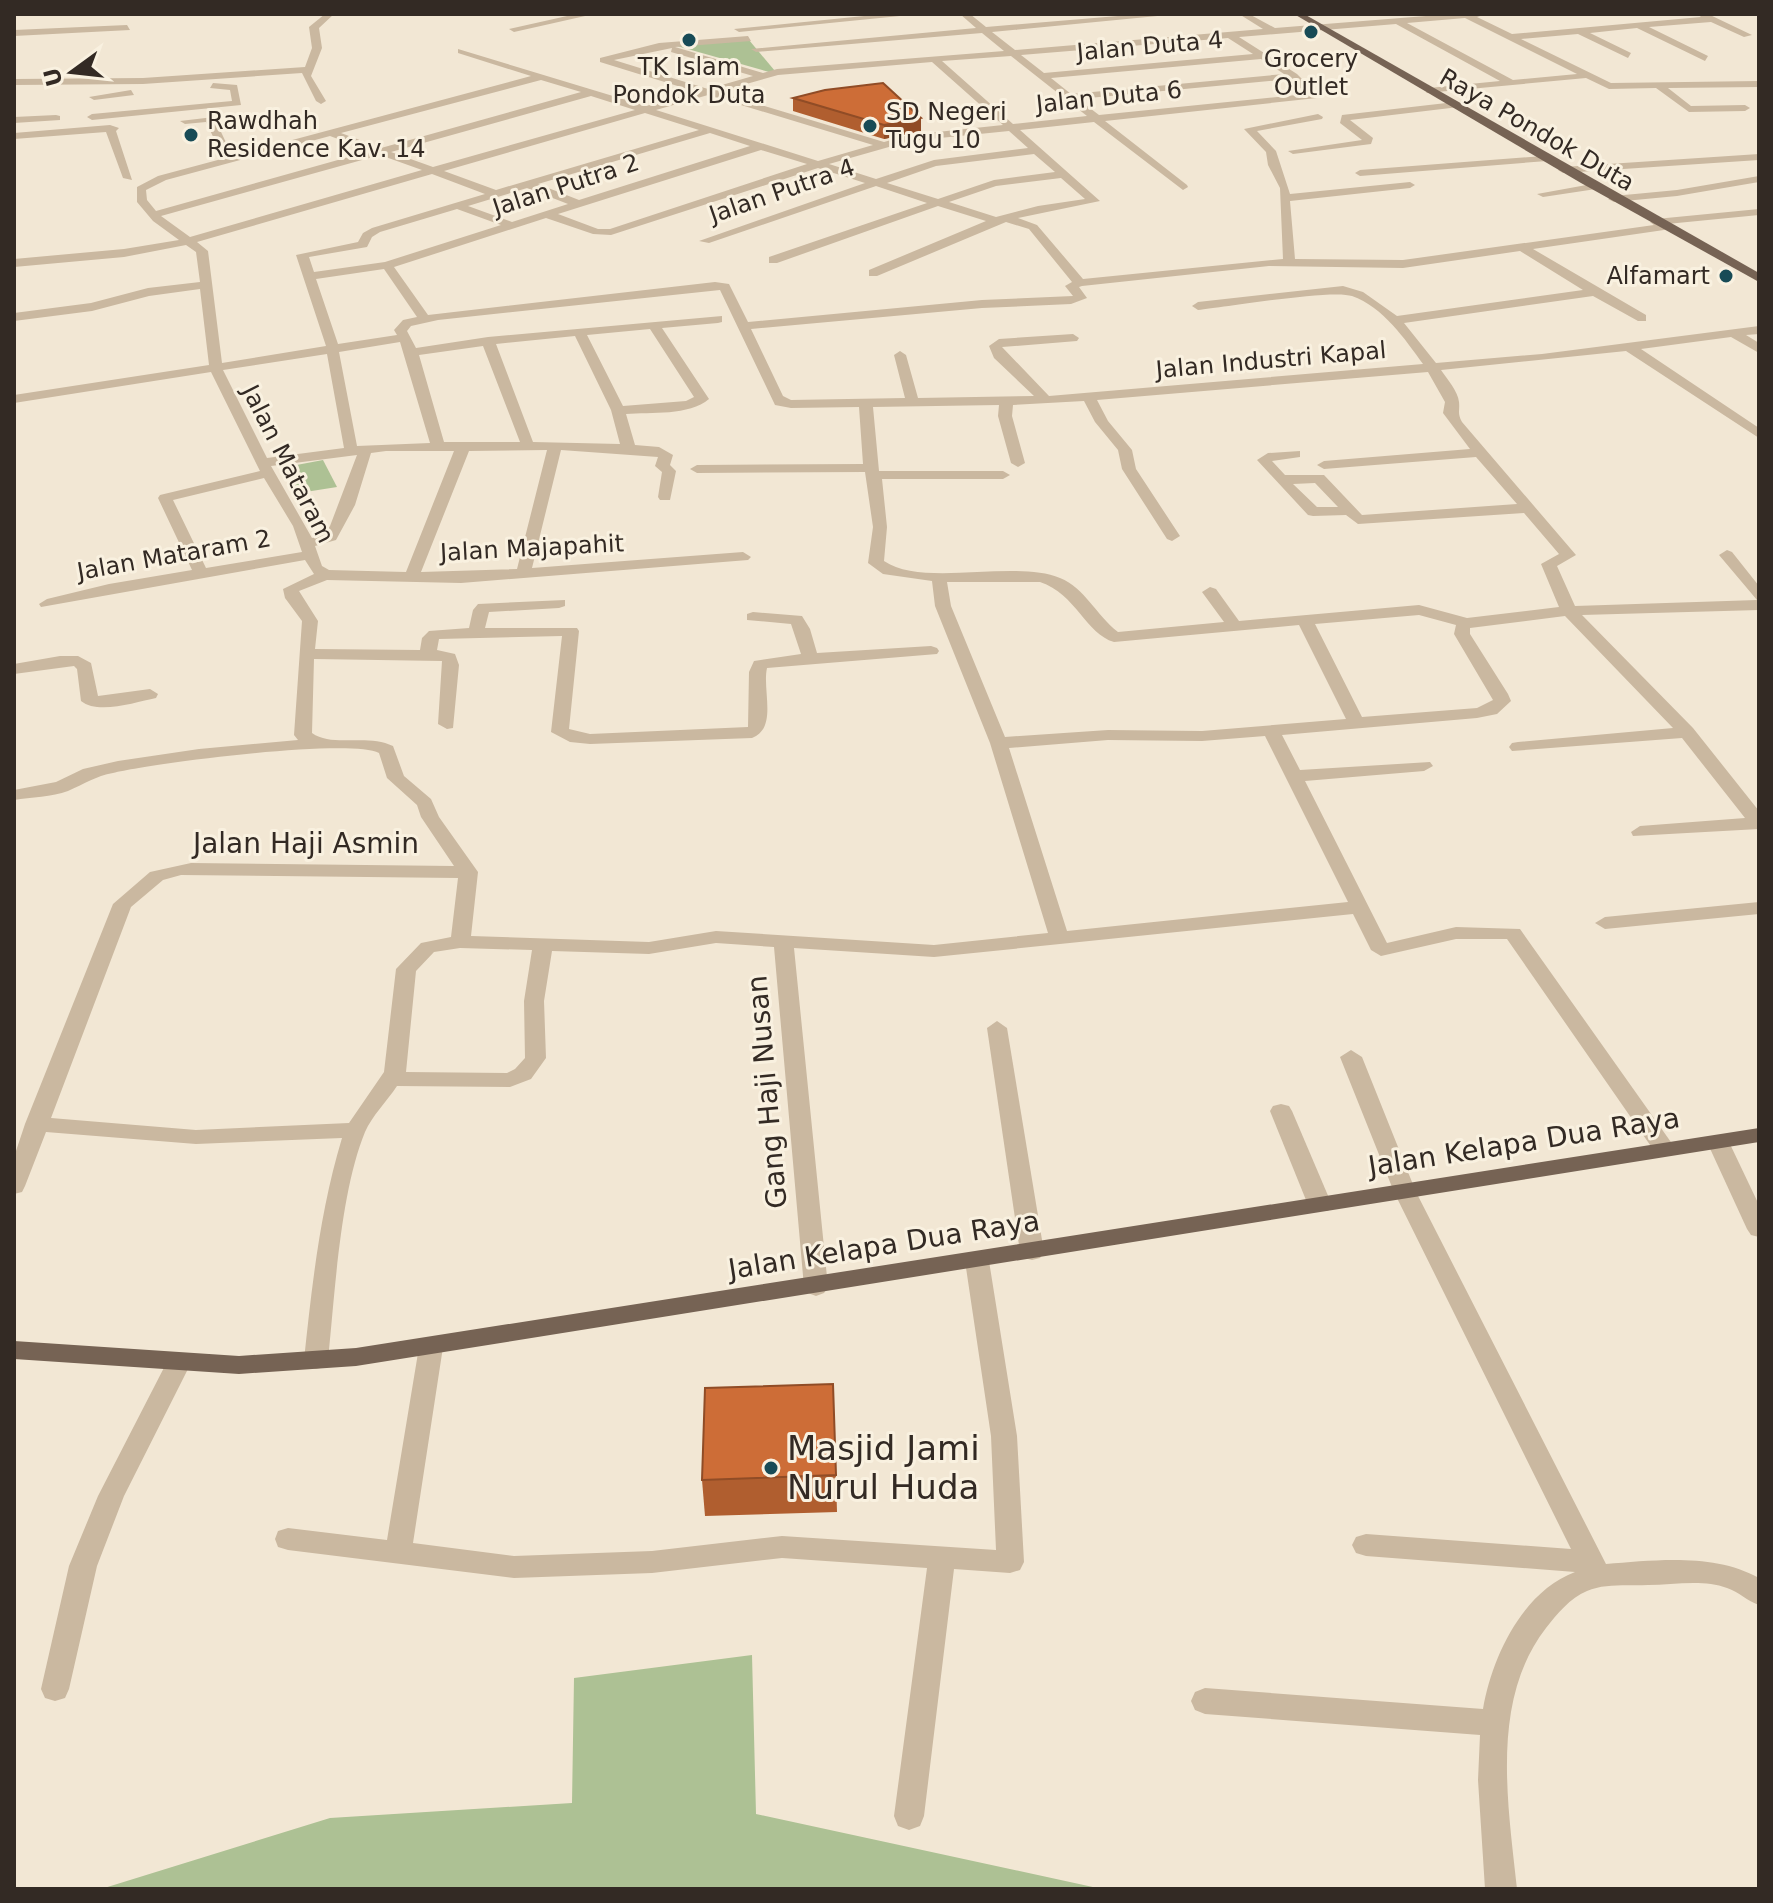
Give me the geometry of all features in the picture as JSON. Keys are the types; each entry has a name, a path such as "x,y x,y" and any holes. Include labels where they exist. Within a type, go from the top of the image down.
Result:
{"main road":[{"name":"Raya Pondok Duta","path":"1298,14 1498,128 1543,159 1759,278"},
{"name":"Jalan Kelapa Dua Raya","path":"14,1350 239,1365 431,1347 1759,1135"}],"street":[{"path":"321,101 305,80 317,48 314,27 330,14"},
{"path":"537,14 556,21"},
{"path":"514,29 590,14"},
{"path":"777,72 736,26 916,14"},
{"path":"964,14 1183,187"},
{"path":"756,49 1174,14"},
{"path":"1243,14 1273,31"},
{"path":"14,263 134,252 191,241 777,72 1483,14"},
{"path":"1466,15 1584,76 1614,87 1759,84"},
{"path":"1510,37 1706,16 1747,35"},
{"path":"59,31 67,19"},
{"path":"1397,21 1511,83"},
{"path":"1637,25 1705,58"},
{"path":"14,33 127,28"},
{"path":"1579,31 1628,55"},
{"path":"1230,35 1294,76"},
{"path":"748,39 659,46 603,60 883,145"},
{"path":"659,46 763,76"},
{"path":"461,51 935,203 1033,227 1080,283"},
{"name":"Jalan Duta 4","path":"1040,76 1264,56"},
{"path":"873,273 1001,219 1038,209 1094,201 1014,126 934,59"},
{"path":"857,66 870,76"},
{"path":"94,97 143,87 309,70"},
{"path":"1067,97 1294,76"},
{"name":"Jalan Duta 6","path":"546,214 597,232 611,232 930,130 1014,126 1314,96 1294,76"},
{"path":"1429,91 1584,76"},
{"path":"191,241 153,215 141,200 141,189 150,182 540,77"},
{"path":"14,82 143,87 231,86 238,101 92,117"},
{"path":"1714,85 1759,106"},
{"path":"1660,87 1692,109 1745,108"},
{"path":"14,94 61,92"},
{"path":"153,215 590,93"},
{"path":"772,111 794,104"},
{"path":"1293,151 1367,142 1369,140 1344,121 1346,117 1455,105"},
{"path":"1289,262 1285,188 1273,165 1271,151 1249,129 1318,117"},
{"path":"14,120 56,118"},
{"path":"167,123 210,119 224,149"},
{"path":"14,136 125,127"},
{"path":"110,128 128,178"},
{"path":"309,549 331,537 353,496 359,449 302,255 363,245 370,233 707,131"},
{"path":"330,133 496,194"},
{"name":"Jalan Putra 2","path":"309,276 387,265 758,147"},
{"name":"Jalan Putra 4","path":"705,241 944,160 1038,150"},
{"path":"1563,170 1759,157"},
{"path":"1360,173 1543,159"},
{"path":"773,260 1002,181 1066,174"},
{"path":"1614,199 1677,193 1759,179"},
{"path":"528,184 578,204"},
{"path":"1285,198 1410,185"},
{"path":"1543,194 1592,187"},
{"path":"459,206 511,225"},
{"path":"438,447 412,352 400,330 402,326 424,318 721,285 725,287 744,326 909,309 1077,300 1081,297 1071,286 1080,283 1289,262 1403,264 1660,224 1759,212"},
{"name":"Jalan Mataram","path":"191,241 202,251 216,369 309,549 315,568 325,575"},
{"path":"1520,246 1642,318"},
{"path":"1310,264 1332,290"},
{"path":"387,265 424,318"},
{"path":"14,317 92,307 148,292 205,285"},
{"path":"1198,306 1332,290 1359,294 1396,320 1451,396 1450,413 1568,555 1549,564 1569,611 1687,732 1756,816"},
{"path":"1396,320 1595,292"},
{"path":"412,352 488,341 718,319"},
{"path":"618,410 688,405 702,399 654,326"},
{"name":"Jalan Industri Kapal","path":"744,326 776,396 785,404 1006,402 1089,397 1431,368 1759,330"},
{"path":"580,333 618,410 629,450"},
{"path":"1733,333 1759,349"},
{"path":"14,399 404,338"},
{"path":"1046,400 999,355 995,346 999,343 1073,338"},
{"path":"488,341 528,446"},
{"path":"1629,347 1759,434"},
{"path":"900,355 913,404"},
{"path":"1089,397 1103,424 1125,449 1129,469 1172,536"},
{"path":"1006,402 1005,416 1018,463"},
{"path":"866,403 880,527 876,563 888,571 939,577 1042,577 1057,581 1071,588 1104,630 1114,637 1419,610 1466,623 1569,611 1759,605"},
{"path":"523,575 555,446"},
{"path":"201,573 165,498 266,468 359,449 555,446 664,454 663,469 669,471 665,497"},
{"path":"411,578 463,447"},
{"path":"1324,465 1480,452"},
{"path":"1295,454 1264,460 1313,512 1348,511"},
{"path":"697,469 1003,475"},
{"path":"1281,480 1319,478 1355,519 1528,508"},
{"name":"Jalan Mataram 2","path":"47,604 309,549"},
{"path":"1727,555 1759,596"},
{"name":"Jalan Majapahit","path":"325,575 411,578 523,575 743,557"},
{"path":"320,743 308,740 302,727 310,621 290,592 296,585 325,575"},
{"path":"939,577 943,606 999,743 1059,937"},
{"path":"1210,592 1234,625"},
{"path":"476,633 484,607 559,603"},
{"path":"753,617 796,619 810,659"},
{"path":"1304,618 1333,681 1357,723"},
{"path":"999,743 1108,735 1202,736 1477,713 1499,705 1500,694 1462,634 1466,623"},
{"path":"428,654 433,635 572,625 559,724 560,732 576,738 754,731 758,725 757,672 760,665 774,661 931,651"},
{"path":"306,654 428,654 449,658 447,724"},
{"path":"14,669 78,661 85,667 90,701 106,702 150,694"},
{"path":"1271,730 1381,950 1456,933 1513,933 1665,1150"},
{"path":"1518,747 1687,732"},
{"path":"14,795 61,787 89,773 118,766 199,754 320,743 382,746 387,750 396,778 425,803 430,817 468,872 460,942"},
{"path":"1294,776 1424,766"},
{"path":"1640,832 1756,816"},
{"name":"Jalan Haji Asmin","path":"14,1186 123,904 137,898 158,875 191,869 245,868 468,872"},
{"path":"316,1360 329,1245 341,1178 355,1130 395,1073 406,969 428,947 460,942 649,948 716,937 783,939 920,951 1360,907"},
{"path":"1605,923 1759,908"},
{"name":"Gang Haji Nusan","path":"783,939 816,1287"},
{"path":"391,1079 510,1080 524,1075 534,1066 537,1045 533,1001 543,946"},
{"path":"997,1028 1032,1252"},
{"path":"1351,1057 1405,1192 1593,1569"},
{"path":"1281,1111 1320,1205"},
{"path":"36,1124 196,1137 355,1130"},
{"path":"1718,1142 1759,1229"},
{"path":"288,1539 514,1567 618,1565 782,1547 1010,1562 1004,1436 977,1261"},
{"path":"398,1554 431,1347"},
{"path":"55,1689 83,1566 111,1496 179,1363"},
{"path":"1366,1545 1593,1569 1706,1572 1731,1577 1759,1594"},
{"path":"909,1816 942,1557"},
{"path":"1501,1889 1494,1811 1495,1723 1507,1673 1533,1620 1563,1591 1593,1569"},
{"path":"1205,1701 1495,1723"}],"green space":[{"path":"749,40 775,71 769,72 677,46"},
{"path":"323,460 337,487 299,493 286,467"},
{"path":"752,1655 756,1814 1102,1889 101,1889 330,1818 572,1803 574,1678"}],"building":[{"path":"883,83 921,118 884,125 793,98 825,90"},
{"path":"833,1384 836,1475 702,1480 705,1388"}],"place":[{"name":"Grocery Outlet","path":"1311,32"},
{"name":"TK Islam Pondok Duta","path":"689,40"},
{"name":"SD Negeri Tugu 10","path":"870,126"},
{"name":"Rawdhah Residence Kav. 14","path":"191,135"},
{"name":"Alfamart","path":"1726,276"},
{"name":"Masjid Jami Nurul Huda","path":"771,1468"}]}
